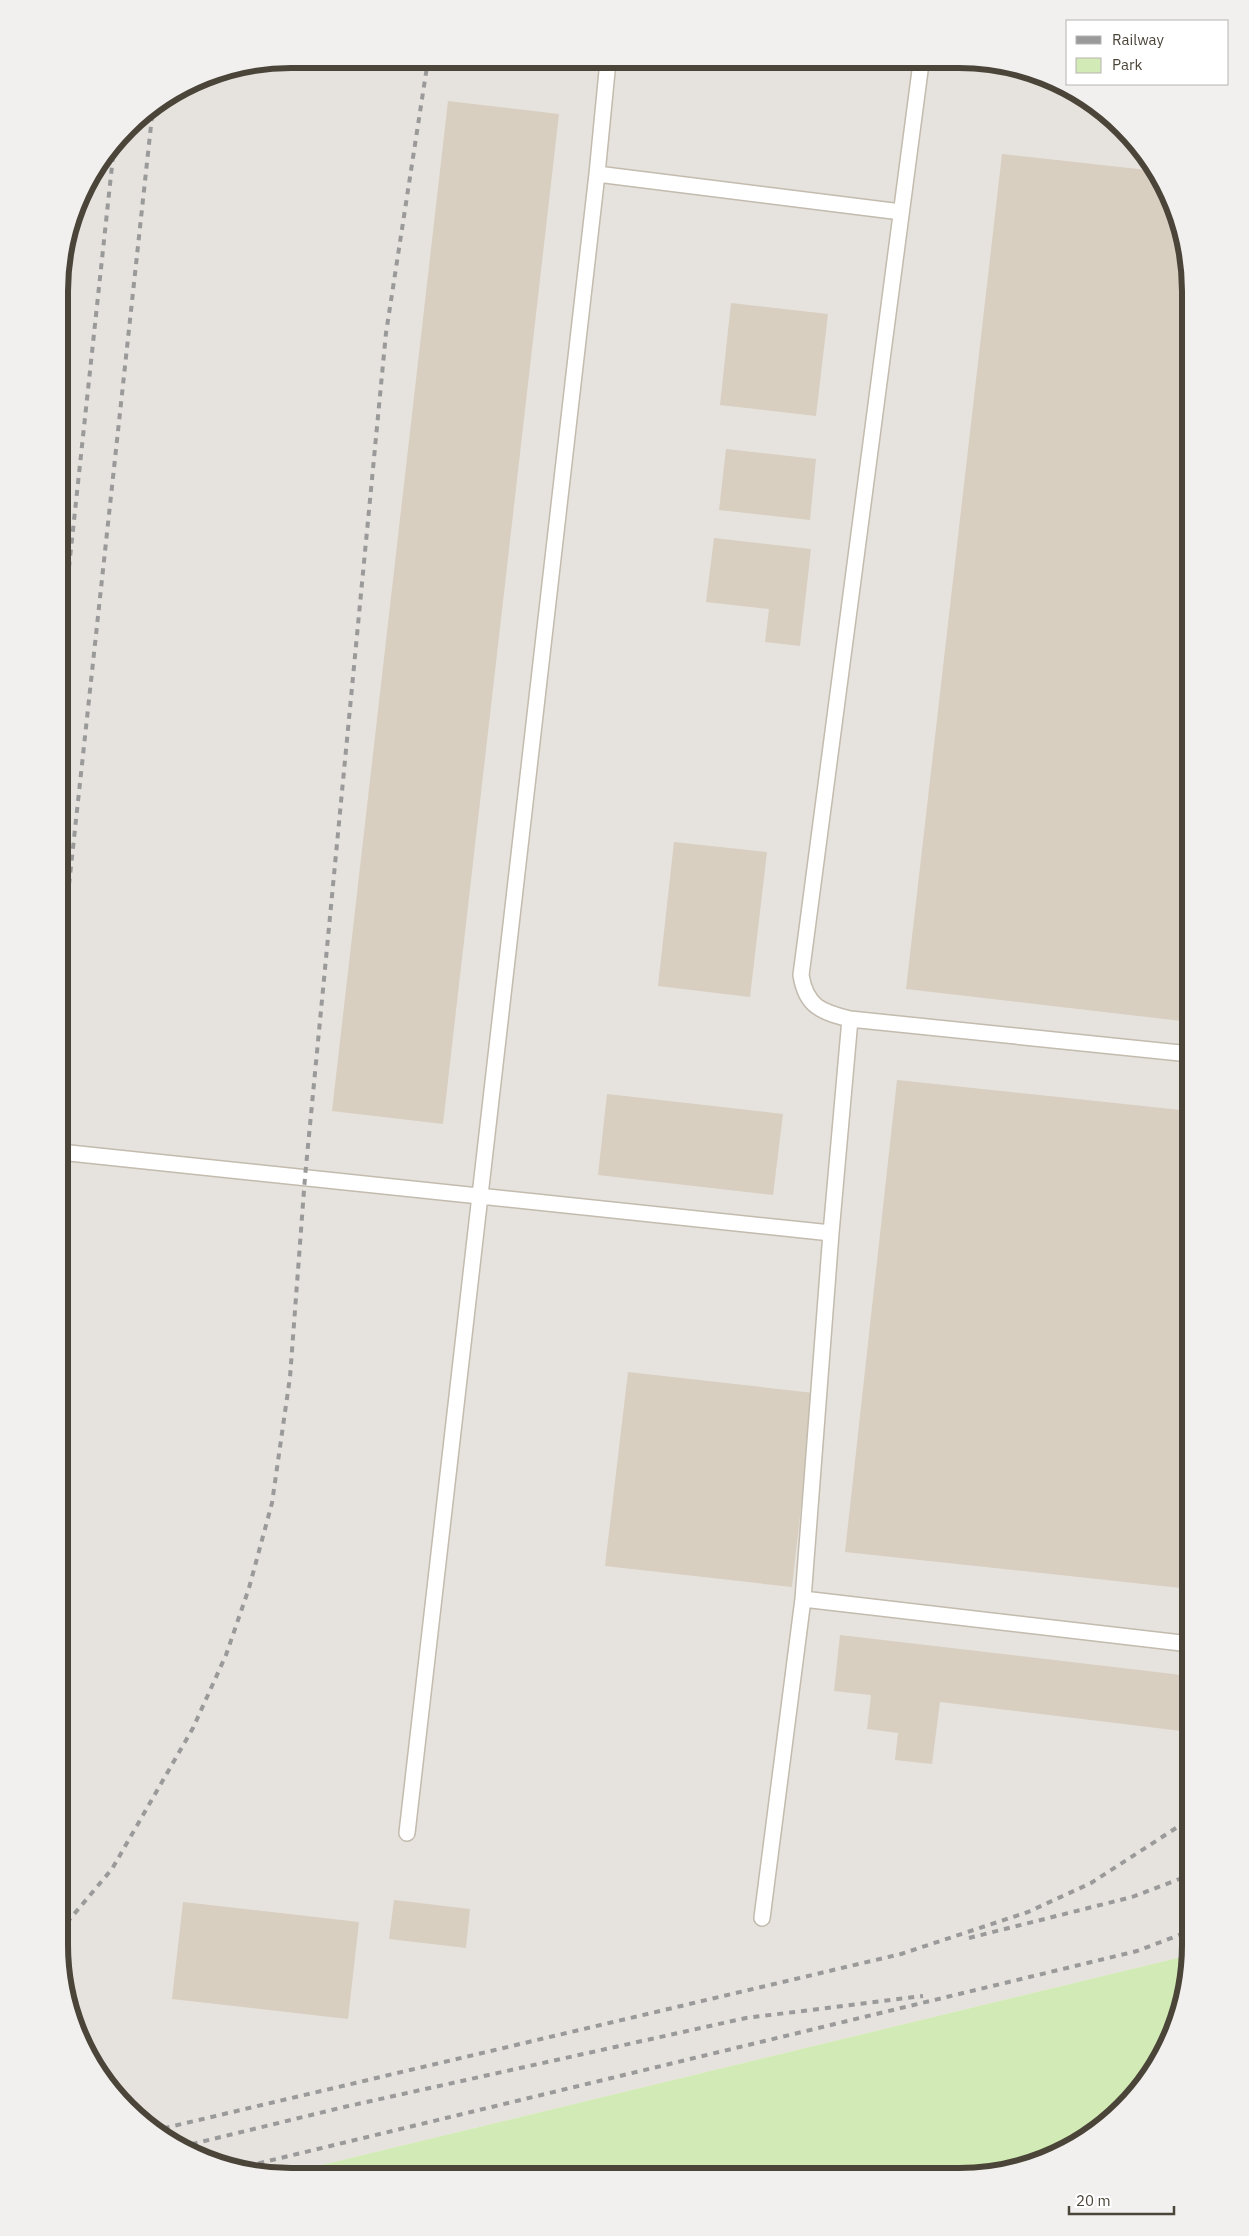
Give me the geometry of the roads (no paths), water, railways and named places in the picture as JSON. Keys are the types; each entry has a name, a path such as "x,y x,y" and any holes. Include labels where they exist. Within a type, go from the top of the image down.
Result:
{"lane":[{"path":"407,1833 597,174 607,68"},
{"path":"919,68 801,975 803,990 810,1002 819,1009 850,1019 1182,1053"},
{"path":"597,174 901,212"},
{"path":"762,1918 803,1599 831,1233 850,1019"},
{"path":"68,1153 831,1233"},
{"path":"803,1599 1182,1643"}],"railway":[{"path":"68,1921 112,1869 193,1728 226,1655 249,1588 272,1503 290,1377 305,1177 386,333 427,68"},
{"path":"68,894 152,116"},
{"path":"68,576 113,156"},
{"path":"163,2128 901,1954 1028,1912 1091,1883 1182,1824"},
{"path":"969,1938 1132,1897 1182,1878"},
{"path":"252,2165 1137,1951 1182,1934"},
{"path":"190,2145 344,2107 746,2018 923,1996"}]}
